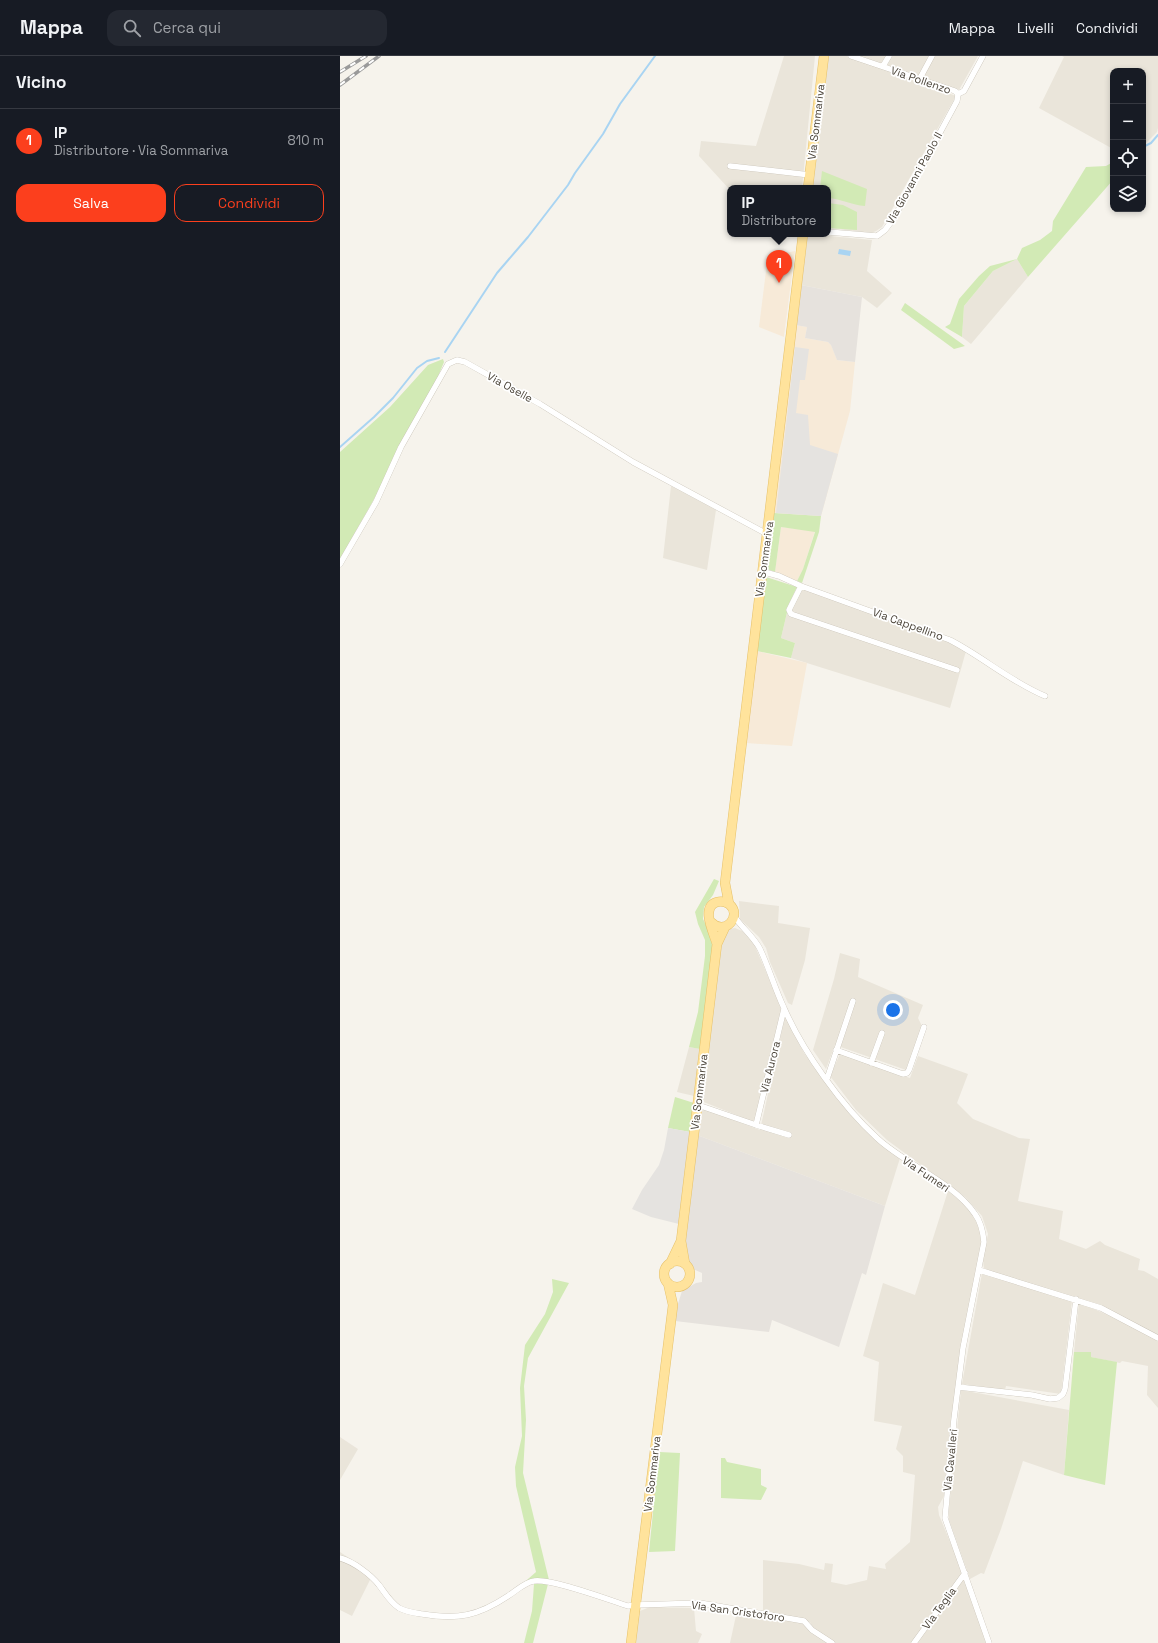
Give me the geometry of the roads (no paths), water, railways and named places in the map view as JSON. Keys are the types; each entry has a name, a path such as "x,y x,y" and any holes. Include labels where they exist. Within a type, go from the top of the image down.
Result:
{"main road":[{"name":"Via Sommariva","path":"808,185 824,56"},
{"name":"Via Sommariva","path":"729,904 725,884 803,237"},
{"name":"Via Sommariva","path":"715,903 725,884"},
{"path":"721,901 729,904 734,912 733,920 726,926 718,927 711,922 708,914 709,910 715,903 721,901"},
{"name":"Via Sommariva","path":"711,922 717,944"},
{"name":"Via Sommariva","path":"670,1264 681,1241 717,944 726,926"},
{"name":"Via Sommariva","path":"681,1241 686,1264"},
{"path":"678,1261 686,1264 690,1271 689,1280 683,1286 675,1287 668,1283 664,1275 670,1264 678,1261"},
{"name":"Via Sommariva","path":"632,1643 673,1305 668,1283"},
{"name":"Via Sommariva","path":"673,1305 683,1286"}],"street":[{"name":"Via Pollenzo","path":"851,56 955,91 958,94"},
{"name":"Via Pollenzo","path":"883,66 889,56"},
{"path":"919,80 932,56"},
{"name":"Via Giovanni Paolo II","path":"831,232 877,236 885,230 894,218 905,198 957,101 958,94 964,91 983,56"},
{"path":"730,166 810,176"},
{"name":"Via Oselle","path":"340,564 376,502 401,447 448,364 457,360 465,362 540,404 634,462 767,534"},
{"name":"Via Cappellino","path":"762,571 950,640 968,649 1029,689 1045,696"},
{"path":"801,586 790,606 789,610 791,614 957,670"},
{"name":"Via Fumeri","path":"734,916 760,948 784,1009 802,1044 860,1121 877,1139 964,1200 975,1214 982,1228 984,1242 978,1270"},
{"path":"726,926 741,926"},
{"path":"827,1079 853,1001"},
{"name":"Via Aurora","path":"756,1125 784,1009"},
{"path":"836,1050 903,1074 907,1073 924,1027"},
{"path":"872,1062 882,1033"},
{"path":"698,1105 789,1135"},
{"path":"978,1270 1076,1299 1101,1308 1158,1338"},
{"name":"Via Cavalleri","path":"978,1270 963,1348 947,1484 945,1518 950,1536 965,1573 989,1643"},
{"path":"958,1387 1032,1395 1050,1399 1058,1398 1063,1394 1064,1389 1076,1299"},
{"name":"Via San Cristoforo","path":"340,1558 370,1575 388,1599 405,1611 455,1617 467,1615 482,1610 527,1584 535,1581 553,1583 628,1606 700,1604 804,1621 812,1630 832,1643"},
{"name":"Via Teglia","path":"914,1643 965,1573"}],"water":[{"path":"839,249 851,251 850,256 838,254"}],"waterway":[{"path":"445,352 497,273 528,237 568,185 603,134 620,104 655,56"},
{"path":"1146,146 1151,143 1158,135"},
{"path":"340,447 393,398 417,368 427,361 439,358"}],"railway":[{"path":"340,72 366,56"},
{"path":"340,85 379,56"}],"place":[{"name":"IP","path":"779,283"}]}
